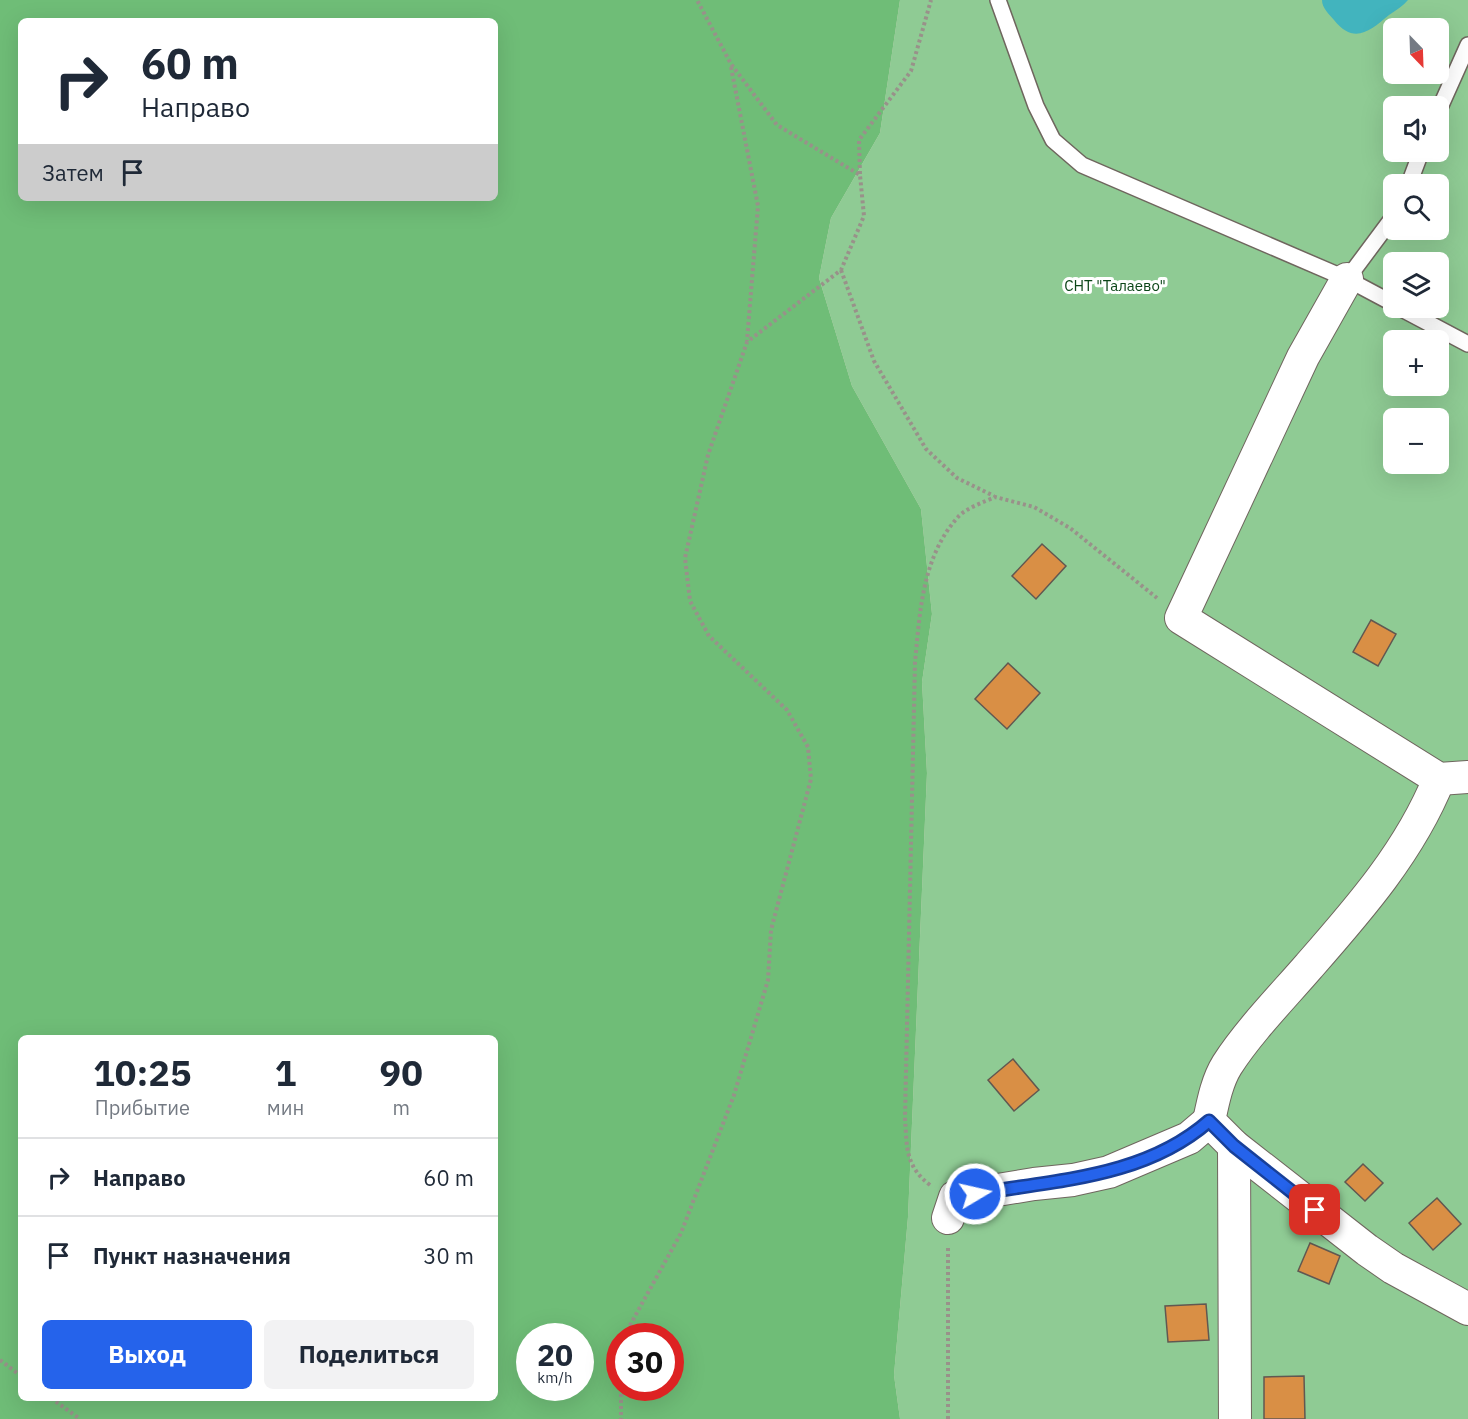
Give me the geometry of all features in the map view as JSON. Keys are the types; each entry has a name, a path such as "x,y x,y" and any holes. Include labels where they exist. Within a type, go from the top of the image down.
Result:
{"street":[{"path":"952,1207 1034,1184 1073,1180 1109,1172 1189,1138 1209,1121 1216,1090 1227,1065 1258,1025 1365,901 1454,778 1181,618 1304,357 1347,279"},
{"path":"1209,1121 1234,1146 1367,1250 1393,1268 1468,1309"},
{"path":"1234,1146 1235,1419"}],"lane":[{"path":"998,0 1036,106 1053,140 1082,165 1347,279 1383,298"},
{"path":"1445,96 1468,45"},
{"path":"1347,279 1383,231"},
{"path":"1419,318 1468,344"}],"path":[{"path":"697,0 731,64 777,125 860,175"},
{"path":"747,342 841,270 864,216 859,140 911,71 931,0"},
{"path":"631,1323 681,1233 734,1095 768,980 771,930 811,778 808,747 787,710 709,636 690,601 685,558 708,455 747,342 758,206 731,64"},
{"path":"841,270 874,361 926,449 957,478 995,496 1034,507 1070,528 1181,618"},
{"path":"948,1419 952,1207 920,1177 907,1153 905,1118 915,662 920,603 934,553 959,515 995,496"},
{"path":"0,1360 18,1374"},
{"path":"55,1401 80,1419"},
{"path":"621,1401 621,1419"}],"green space":[{"path":"0,0 900,0 880,133 831,218 819,278 852,386 921,509 932,614 922,682 927,773 908,1217 894,1375 900,1419 0,1419"},
{"name":"СНТ \"Талаево\"","path":"900,0 1468,0 1468,1419 900,1419 894,1375 908,1217 927,773 922,682 932,614 921,509 852,386 819,278 831,218 880,133"}],"water":[{"path":"1322,0 1408,0 1369,30 1355,34 1341,28 1323,6"}],"building":[{"path":"1042,544 1066,566 1036,599 1012,576"},
{"path":"1371,620 1396,634 1378,666 1353,652"},
{"path":"1008,663 1040,693 1007,729 975,699"},
{"path":"1013,1059 1039,1090 1014,1111 988,1080"},
{"path":"1363,1164 1383,1183 1365,1201 1345,1182"},
{"path":"1437,1198 1461,1224 1433,1250 1409,1223"},
{"path":"1310,1243 1340,1256 1329,1284 1298,1271"},
{"path":"1206,1304 1209,1340 1168,1342 1165,1306"},
{"path":"1304,1376 1305,1419 1264,1419 1264,1377"}],"route":[{"path":"975,1194 1073,1180 1109,1172 1149,1157 1189,1138 1209,1121 1234,1146 1315,1210"}]}
